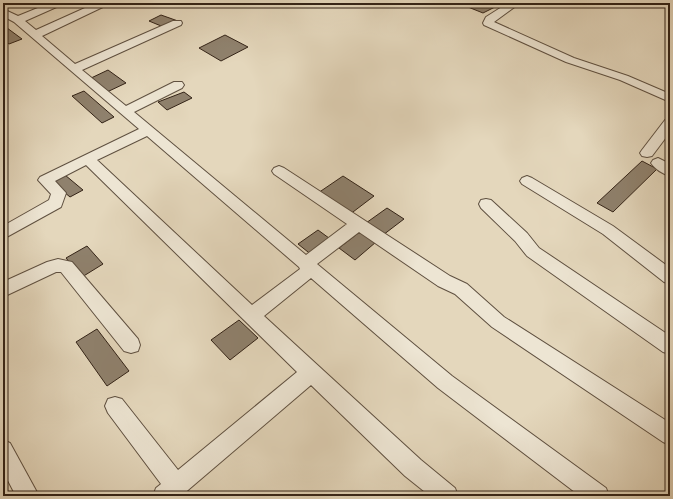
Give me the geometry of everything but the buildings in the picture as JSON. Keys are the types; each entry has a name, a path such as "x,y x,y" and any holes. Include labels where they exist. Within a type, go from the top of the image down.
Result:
{"street":[{"path":"18,20 58,3"},
{"path":"34,35 104,3"},
{"path":"515,3 490,19 488,23 570,60 624,78 670,98"},
{"path":"3,12 18,20 444,382 598,496"},
{"path":"74,69 177,24"},
{"path":"126,111 178,86"},
{"path":"647,153 670,123"},
{"path":"3,233 52,207 56,203 59,193 45,180 148,130"},
{"path":"88,159 311,373 413,468 448,496"},
{"path":"658,163 670,171"},
{"path":"279,171 444,281 461,289 498,322 670,435"},
{"path":"527,181 608,230 670,277"},
{"path":"486,204 521,237 533,252 670,346"},
{"path":"251,316 358,224"},
{"path":"3,290 53,266 66,266 131,344"},
{"path":"115,406 170,491 311,373"},
{"path":"3,450 28,496"}]}
